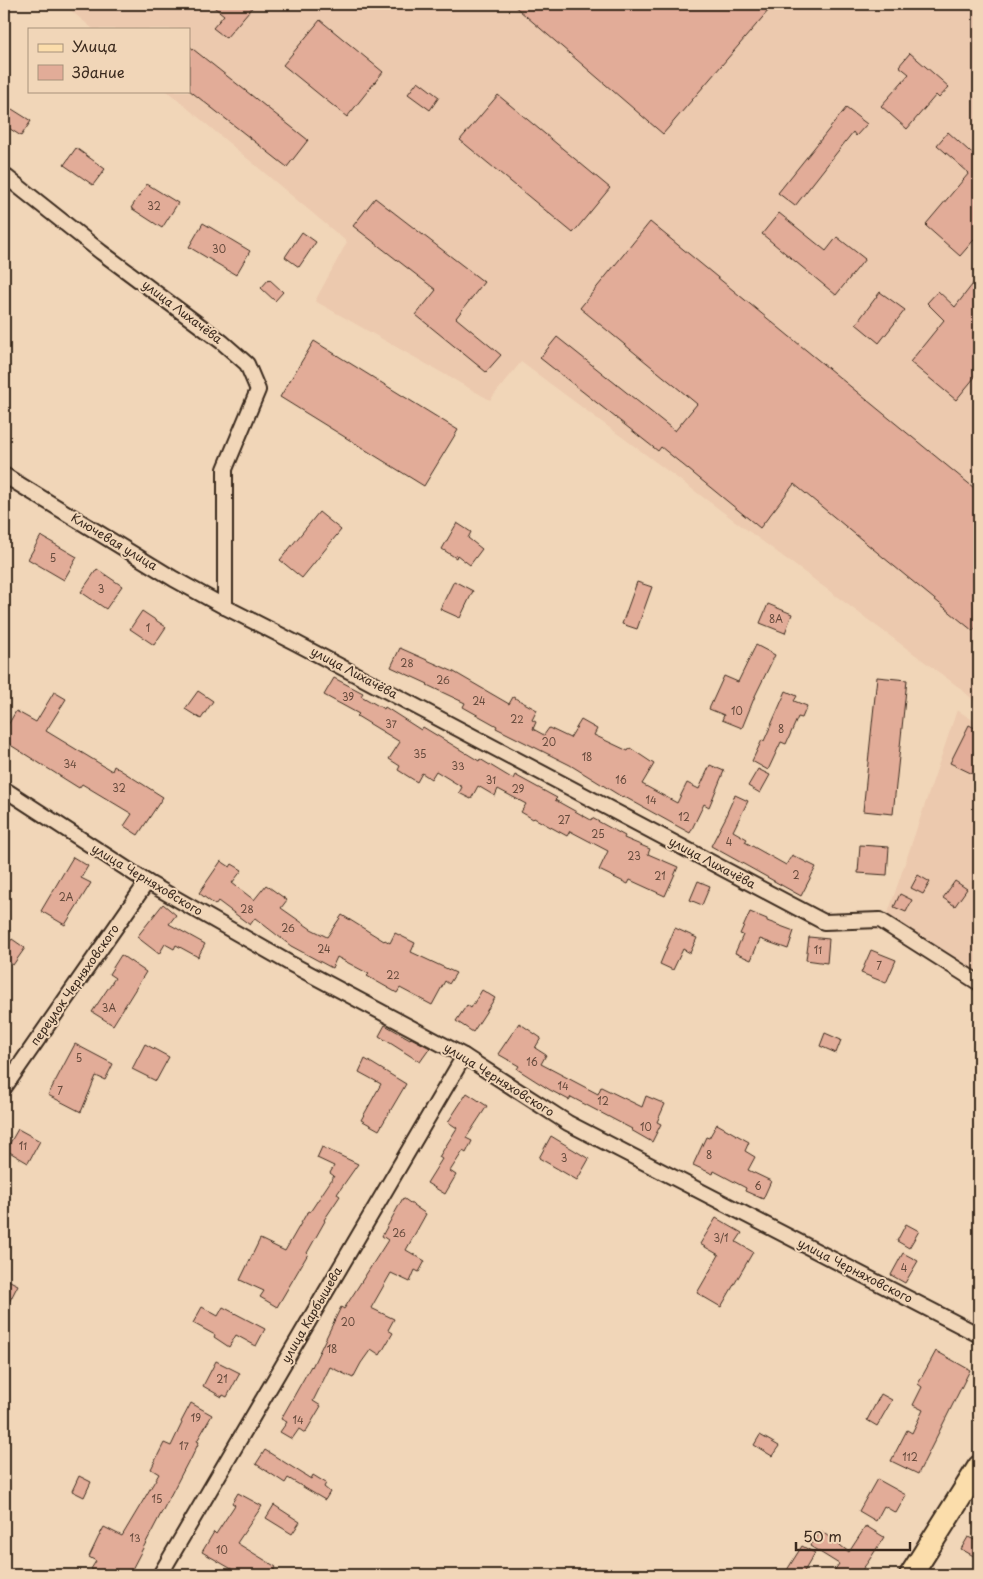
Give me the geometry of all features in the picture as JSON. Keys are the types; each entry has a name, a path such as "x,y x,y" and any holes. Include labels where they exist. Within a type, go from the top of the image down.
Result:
{"main road":[{"path":"911,1575 979,1467"}],"street":[{"name":"улица Лихачёва","path":"4,175 101,252 222,342 247,364 258,390 225,469 225,607 824,922 880,920 979,982"},
{"name":"Ключевая улица","path":"4,475 174,579 225,607"},
{"name":"улица Черняховского","path":"4,789 147,882 290,964 464,1056 568,1123 979,1335"},
{"name":"переулок Черняховского","path":"4,1088 147,882"},
{"name":"улица Карбышева","path":"160,1575 464,1056"}],"shaded area":[{"path":"63,4 979,4 979,705 960,688 521,362 490,400 315,301 347,242 168,92 190,92 190,28 92,28"},
{"path":"957,710 979,724 979,977 886,919"}],"building":[{"path":"210,4 255,4 226,38 213,28 224,15"},
{"path":"512,4 774,4 663,134"},
{"path":"320,20 383,72 347,117 283,65"},
{"path":"190,47 308,140 287,167 190,91"},
{"path":"910,53 949,87 939,98 936,95 907,129 881,106 909,74 899,66"},
{"path":"418,81 439,97 430,110 408,94"},
{"path":"498,95 610,188 573,233 460,140"},
{"path":"4,104 31,121 21,136 4,125"},
{"path":"846,108 867,124 856,136 853,132 795,206 778,193"},
{"path":"948,132 979,160 979,234 960,256 926,226 969,173 937,145"},
{"path":"76,148 105,169 93,185 64,165"},
{"path":"147,184 178,203 162,228 131,208"},
{"path":"375,198 484,282 456,318 501,355 486,372 416,315 436,290 353,226"},
{"path":"779,213 826,251 837,237 865,259 836,295 762,234"},
{"path":"650,222 979,492 979,623 973,631 794,484 760,528 661,447 658,451 540,358 557,337 675,431 697,404 580,308"},
{"path":"203,223 250,251 236,275 189,247"},
{"path":"302,232 316,242 299,267 285,257"},
{"path":"979,276 979,372 956,400 910,362 944,320 927,303 938,291 955,307"},
{"path":"269,279 283,292 275,301 261,288"},
{"path":"880,292 905,310 879,343 856,324"},
{"path":"314,341 458,430 424,486 280,397"},
{"path":"319,512 341,530 302,578 280,560"},
{"path":"457,523 471,532 468,538 482,549 470,565 457,555 456,558 442,549"},
{"path":"41,536 77,557 64,580 28,559"},
{"path":"97,569 122,586 106,609 81,592"},
{"path":"454,581 473,591 460,618 440,609"},
{"path":"637,582 652,587 637,629 622,624"},
{"path":"768,604 792,614 785,633 760,623"},
{"path":"142,611 166,627 154,645 130,629"},
{"path":"756,645 775,655 742,728 722,720 724,715 709,709 724,676 738,682"},
{"path":"400,648 454,672 509,704 513,697 537,710 532,720 536,722 533,729 544,735 549,728 570,738 581,720 597,729 594,735 628,751 630,748 654,764 642,784 677,803 687,783 699,789 710,765 724,771 709,807 704,804 690,833 622,797 570,765 496,728 497,726 463,707 465,703 391,667"},
{"path":"877,677 907,680 893,814 863,811"},
{"path":"334,678 363,693 361,696 384,709 385,707 421,730 423,727 513,779 515,775 557,798 555,800 591,820 592,818 625,836 624,838 650,849 648,854 678,867 665,896 630,880 628,884 599,870 608,851 570,831 567,836 533,819 521,812 526,804 498,789 495,796 478,786 471,799 459,793 462,787 436,771 431,779 422,773 417,782 398,770 400,766 389,759 400,742 357,716 359,714 324,695"},
{"path":"198,691 213,701 201,719 185,709"},
{"path":"786,691 797,696 794,701 807,706 802,718 798,717 786,744 781,742 768,770 752,761 762,740 764,741"},
{"path":"54,692 66,699 46,731 112,771 114,766 163,797 138,835 124,826 132,814 82,784 79,788 4,741 4,732 16,711 36,722"},
{"path":"969,725 979,730 979,777 950,763"},
{"path":"758,769 770,775 760,793 748,786"},
{"path":"735,795 748,801 733,831 747,839 745,842 786,865 792,855 816,867 801,896 711,846"},
{"path":"860,845 889,847 887,875 858,873"},
{"path":"73,857 88,866 81,878 91,883 65,925 41,911"},
{"path":"221,861 230,867 232,864 242,870 232,883 254,900 266,885 287,900 281,908 311,929 327,937 342,915 384,941 390,943 395,933 415,943 411,952 456,973 449,984 445,981 432,1005 400,988 397,993 367,976 369,974 337,957 332,968 291,946 255,918 250,925 218,901 215,905 199,893"},
{"path":"918,875 930,882 923,894 911,888"},
{"path":"698,881 710,886 702,905 690,900"},
{"path":"955,881 967,889 955,906 943,898"},
{"path":"900,894 912,900 906,912 894,907"},
{"path":"163,904 176,915 169,924 205,944 198,957 176,945 174,949 165,944 159,954 137,937"},
{"path":"750,912 767,919 767,921 794,931 788,949 760,939 751,960 735,953 743,935 740,934"},
{"path":"675,928 697,938 690,953 683,949 673,970 660,964"},
{"path":"809,937 829,939 827,963 806,960"},
{"path":"12,939 25,948 13,965 4,958 4,950"},
{"path":"871,950 896,960 886,983 861,973"},
{"path":"121,955 146,972 113,1025 92,1012 115,978 109,974"},
{"path":"482,990 495,998 473,1032 456,1021 467,1005 471,1008"},
{"path":"519,1023 541,1038 535,1048 546,1055 541,1064 598,1094 601,1087 642,1107 646,1096 665,1104 657,1122 661,1124 652,1142 632,1129 571,1097 569,1100 550,1090 517,1069 519,1066 498,1054"},
{"path":"385,1025 430,1048 420,1062 379,1036"},
{"path":"825,1033 841,1040 836,1053 820,1046"},
{"path":"75,1044 113,1064 105,1080 96,1076 81,1112 48,1095"},
{"path":"145,1044 169,1057 156,1081 132,1069"},
{"path":"365,1059 406,1084 379,1130 361,1120 381,1084 359,1072"},
{"path":"467,1093 487,1106 466,1138 472,1141 466,1153 463,1151 450,1171 456,1175 445,1194 427,1183 442,1159 439,1157 457,1128 448,1122"},
{"path":"717,1124 749,1142 745,1151 755,1157 748,1170 771,1181 763,1199 745,1191 746,1188 714,1171 713,1174 693,1165 706,1137 709,1138"},
{"path":"18,1129 40,1141 28,1163 6,1150"},
{"path":"551,1136 589,1159 577,1180 539,1158"},
{"path":"322,1147 358,1164 337,1194 340,1196 324,1220 308,1254 277,1307 260,1297 264,1291 240,1280 260,1239 285,1251 308,1211 310,1212 334,1176 330,1173 334,1166 317,1158"},
{"path":"403,1198 426,1214 406,1250 425,1261 419,1272 415,1270 410,1282 391,1273 371,1308 394,1319 388,1330 393,1333 380,1355 371,1349 353,1378 330,1367 313,1401 321,1406 305,1433 299,1429 292,1439 280,1432 287,1422 281,1419 312,1367 341,1307 344,1309 388,1240 382,1236"},
{"path":"716,1218 742,1233 736,1242 753,1252 721,1307 697,1293 719,1255 700,1244"},
{"path":"906,1224 919,1231 909,1248 897,1241"},
{"path":"903,1253 918,1261 905,1283 891,1275"},
{"path":"4,1278 18,1285 4,1312"},
{"path":"202,1307 218,1316 223,1307 265,1329 256,1346 236,1335 229,1347 214,1337 215,1335 193,1323"},
{"path":"936,1351 970,1370 918,1474 891,1461 907,1430 912,1433 923,1410 913,1405 922,1387 918,1384"},
{"path":"216,1361 240,1373 227,1397 223,1395 222,1397 203,1386"},
{"path":"881,1394 892,1400 877,1426 867,1420"},
{"path":"191,1403 212,1415 197,1441 199,1442 190,1461 129,1575 103,1575 91,1569 96,1561 89,1557 104,1527 122,1536 159,1474 151,1469 164,1443 171,1446"},
{"path":"760,1435 779,1446 772,1456 754,1445"},
{"path":"265,1450 311,1479 313,1475 326,1483 324,1487 330,1492 325,1500 288,1478 285,1483 256,1464"},
{"path":"79,1476 91,1482 84,1497 72,1491"},
{"path":"877,1479 906,1495 896,1513 884,1506 876,1521 859,1511"},
{"path":"238,1493 262,1506 237,1543 276,1567 271,1575 242,1575 202,1552 214,1532 216,1534 235,1505 232,1503"},
{"path":"274,1505 300,1522 292,1534 266,1518"},
{"path":"866,1526 884,1537 868,1562 858,1575 831,1575 839,1564 810,1546 821,1531 849,1552"},
{"path":"968,1537 979,1542 979,1559 961,1549"},
{"path":"802,1546 815,1553 802,1575 795,1575 787,1570"}]}
